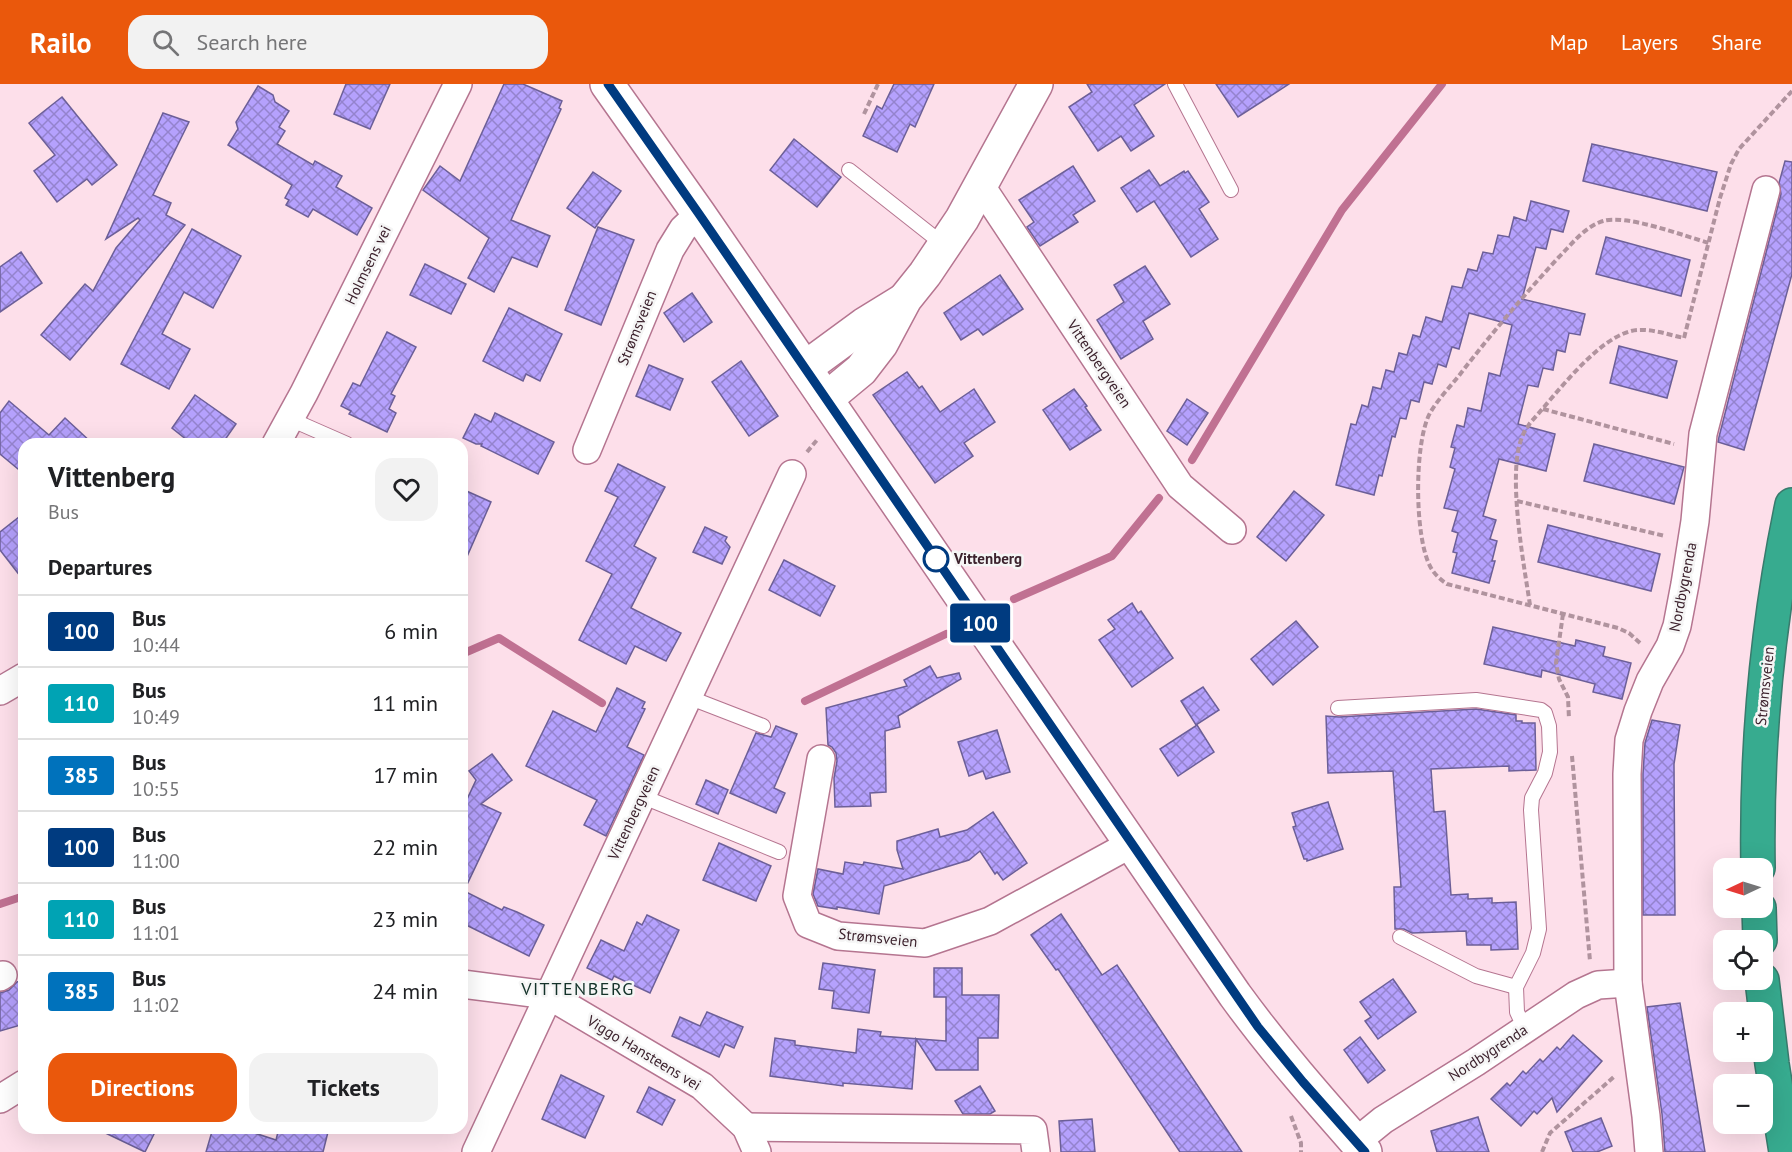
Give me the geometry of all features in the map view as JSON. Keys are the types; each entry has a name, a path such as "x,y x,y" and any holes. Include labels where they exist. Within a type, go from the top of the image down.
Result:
{"highway":[{"name":"Strømsveien","path":"1758,858 1758,769 1761,716 1773,607 1792,504"},
{"path":"1763,990 1786,1152"}],"main road":[{"path":"608,84 806,368 1258,1027 1361,1147"},
{"path":"826,399 872,358 905,299 962,219 1036,84"},
{"path":"806,368 905,299"}],"street":[{"name":"Holmsens vei","path":"279,438 458,84"},
{"name":"Vittenbergveien","path":"981,186 1180,486 1232,530"},
{"name":"Nordbygrenda","path":"1649,1152 1628,982 1627,774 1629,740 1650,681 1661,666 1677,626 1692,542 1703,434 1766,190"},
{"name":"Strømsveien","path":"587,450 670,250 683,229 699,214"},
{"name":"Vittenbergveien","path":"476,1152 792,474"},
{"path":"0,691 18,680"},
{"name":"Strømsveien","path":"821,759 797,896 808,924 838,936 925,943 990,921 1131,844"},
{"name":"Nordbygrenda","path":"1361,1147 1383,1120 1576,995 1598,985 1628,982"},
{"name":"Viggo Hansteens vei","path":"468,985 548,995 702,1086 746,1127 757,1152"},
{"path":"0,1099 18,1088"},
{"path":"746,1127 913,1140 1033,1130 1036,1152"}],"lane":[{"path":"1175,84 1231,190"},
{"path":"849,170 944,246"},
{"path":"290,419 333,438"},
{"path":"688,697 763,726"},
{"path":"1338,708 1476,700 1518,705 1545,713 1549,726 1549,764 1532,798 1531,810 1539,929 1533,953 1516,987 1517,1012 1525,1029"},
{"path":"641,796 779,852"},
{"path":"1400,936 1476,976 1516,987"}],"path":[{"path":"864,114 878,84"},
{"path":"1530,605 1517,501 1516,469 1522,435 1596,350 1614,336 1627,331 1640,330 1684,338 1720,198 1731,165 1739,149 1792,91"},
{"path":"1661,666 1637,639 1618,628 1447,584 1439,578 1431,569 1425,554 1419,524 1421,441 1430,413 1495,330 1588,228 1606,220 1629,220 1709,243"},
{"path":"1543,410 1702,450"},
{"path":"1517,501 1692,542"},
{"path":"1563,614 1556,663 1559,679 1568,697 1569,725"},
{"path":"1571,748 1588,956 1598,985"},
{"path":"1542,1152 1550,1133 1618,1073"}],"building":[{"path":"346,84 390,84 370,129 334,114"},
{"path":"504,84 523,84 562,101 559,108 561,109 511,220 550,236 537,267 512,257 494,292 468,278 489,238 423,190 440,166 460,181"},
{"path":"894,84 934,84 915,127 910,124 897,152 863,136 877,106 882,109"},
{"path":"1087,84 1165,84 1134,105 1154,136 1131,151 1121,136 1098,151 1069,107 1092,92"},
{"path":"1216,84 1289,84 1238,117"},
{"path":"258,86 273,95 275,102 289,111 279,127 285,131 277,144 313,165 315,161 342,176 336,187 372,208 357,235 313,209 308,217 286,205 289,200 285,198 292,185 228,145 238,129 236,122"},
{"path":"62,97 117,165 92,185 87,179 57,202 34,171 55,155 29,123"},
{"path":"163,113 189,122 153,195 171,203 166,215 185,225 70,360 41,335 85,284 93,291 116,248 140,220 138,218 106,239"},
{"path":"794,139 841,177 817,207 770,170"},
{"path":"1592,144 1717,172 1707,211 1583,181"},
{"path":"1785,161 1792,162 1792,274 1744,450 1718,442 1781,194 1779,183"},
{"path":"1073,166 1095,201 1073,215 1078,222 1040,246 1027,227 1034,222 1019,200"},
{"path":"1149,170 1160,186 1184,171 1185,173 1188,171 1209,202 1199,209 1218,239 1191,257 1154,201 1137,212 1121,188"},
{"path":"593,172 621,191 595,228 567,208"},
{"path":"1531,201 1569,211 1563,232 1551,229 1546,249 1536,247 1522,299 1585,314 1580,335 1569,333 1565,352 1557,350 1553,370 1543,368 1538,387 1528,385 1518,424 1555,434 1546,471 1499,459 1483,516 1496,520 1490,539 1497,541 1489,583 1452,573 1457,553 1453,552 1458,533 1452,531 1458,511 1444,508 1455,469 1450,467 1455,448 1451,447 1457,425 1464,427 1468,408 1481,411 1489,373 1500,376 1512,325 1469,313 1459,349 1452,347 1446,367 1438,364 1432,384 1424,382 1419,402 1411,400 1406,419 1400,418 1395,437 1392,436 1382,476 1379,475 1374,495 1336,485 1351,424 1356,425 1362,405 1368,407 1373,387 1381,389 1386,370 1394,372 1399,353 1407,355 1413,335 1420,337 1426,317 1442,322 1452,286 1462,288 1468,269 1477,271 1483,252 1493,254 1498,235 1509,237 1514,217 1526,221"},
{"path":"598,227 634,240 601,325 565,310"},
{"path":"192,229 241,256 213,308 184,292 162,334 190,349 169,389 121,364"},
{"path":"1606,237 1690,260 1681,296 1596,274"},
{"path":"21,252 42,283 0,312 0,267"},
{"path":"425,264 466,284 451,314 410,295"},
{"path":"1145,266 1170,304 1143,321 1153,339 1121,359 1097,320 1124,302 1114,285"},
{"path":"1000,275 1023,309 983,335 978,329 961,340 944,313"},
{"path":"692,293 712,322 684,342 664,313"},
{"path":"509,308 562,334 540,381 526,374 523,381 483,361"},
{"path":"387,332 416,347 391,394 395,396 389,409 396,413 387,432 349,414 351,411 341,406 353,383 360,386"},
{"path":"1619,346 1677,361 1667,398 1610,383"},
{"path":"741,361 778,416 749,436 712,382"},
{"path":"649,365 683,379 670,410 636,396"},
{"path":"907,372 919,388 922,386 940,412 974,389 995,422 964,443 973,456 935,483 873,395"},
{"path":"1074,389 1101,430 1070,450 1043,410"},
{"path":"195,395 236,424 226,438 184,438 172,428"},
{"path":"1187,399 1208,413 1187,445 1167,431"},
{"path":"9,401 49,435 65,418 87,438 18,438 18,469 0,454 0,413"},
{"path":"495,413 554,442 538,474 481,446 482,444 476,444 468,440 468,438 463,438 475,414 491,422"},
{"path":"1594,444 1684,467 1674,504 1584,481"},
{"path":"618,464 665,487 634,546 656,558 631,608 681,633 666,661 635,646 626,664 579,640 612,574 586,561 618,497 605,491"},
{"path":"1294,491 1324,515 1286,561 1257,537"},
{"path":"468,492 491,502 468,554"},
{"path":"18,518 18,573 0,550 0,532"},
{"path":"1548,525 1660,554 1651,591 1538,562"},
{"path":"705,527 727,537 725,541 730,547 722,564 693,552"},
{"path":"784,560 835,586 820,616 769,590"},
{"path":"1132,603 1138,613 1141,611 1173,658 1132,687 1099,640 1115,629 1108,620"},
{"path":"1296,621 1318,647 1273,685 1251,659"},
{"path":"1493,627 1575,646 1576,640 1605,647 1603,656 1631,663 1622,699 1593,692 1595,684 1542,670 1541,677 1484,664"},
{"path":"930,666 937,678 959,673 961,679 898,716 900,727 885,731 886,792 870,793 871,806 835,807 834,778 837,761 836,753 828,745 826,708 907,686 904,680"},
{"path":"1203,687 1219,710 1196,725 1181,701"},
{"path":"617,688 645,702 642,708 645,709 627,747 644,755 606,836 584,825 597,800 526,766 553,711 596,732"},
{"path":"1476,709 1516,715 1516,721 1535,723 1536,770 1509,771 1509,766 1431,769 1434,812 1445,811 1451,895 1468,894 1468,899 1492,898 1492,903 1516,902 1518,949 1491,950 1491,945 1467,945 1466,931 1412,933 1404,929 1395,929 1394,887 1401,887 1393,771 1328,773 1326,716"},
{"path":"1652,720 1680,725 1674,764 1675,915 1643,915 1643,774 1645,743"},
{"path":"1197,725 1214,752 1178,776 1160,749"},
{"path":"776,726 797,734 774,788 785,793 776,813 730,793 756,733 771,737"},
{"path":"997,730 1010,772 986,779 983,771 969,776 958,742"},
{"path":"492,754 512,780 481,804 501,813 468,883 468,797 476,780 469,771"},
{"path":"706,780 728,790 718,814 696,804"},
{"path":"1328,802 1343,849 1307,861 1304,859 1293,827 1296,826 1292,813"},
{"path":"993,812 1027,863 1003,880 997,872 995,874 980,851 969,860 884,886 879,914 818,906 813,894 818,869 843,874 845,862 863,865 864,862 903,869 897,850 897,841 938,829 940,837 967,830"},
{"path":"719,843 771,866 756,901 703,880"},
{"path":"468,893 502,910 504,907 544,925 529,956 468,926"},
{"path":"1061,914 1102,975 1117,965 1242,1152 1180,1152 1058,969 1056,970 1031,935"},
{"path":"647,915 679,930 650,993 614,976 612,980 587,968 601,940 624,951 637,922 642,925"},
{"path":"823,963 875,970 869,1013 832,1008 834,991 819,989"},
{"path":"934,968 962,968 962,995 999,995 998,1038 978,1038 978,1070 936,1070 916,1039 912,1089 843,1083 843,1086 770,1076 775,1038 795,1041 795,1045 856,1053 858,1029 881,1032 880,1036 946,1041 946,997 934,997"},
{"path":"1393,979 1416,1012 1378,1039 1365,1021 1371,1017 1360,1002"},
{"path":"17,982 18,1026 0,1031 0,993 9,990"},
{"path":"1680,1003 1705,1152 1665,1152 1647,1007"},
{"path":"707,1012 743,1027 734,1048 725,1044 719,1057 672,1036 680,1017 700,1026"},
{"path":"1573,1035 1602,1061 1557,1112 1552,1098 1537,1114 1534,1111 1521,1126 1491,1099 1507,1083 1510,1086 1523,1071 1526,1074 1540,1059 1543,1062 1557,1047 1560,1050"},
{"path":"1360,1037 1385,1070 1368,1083 1344,1050"},
{"path":"561,1075 604,1096 585,1138 542,1119"},
{"path":"980,1086 995,1111 990,1114 963,1114 955,1101"},
{"path":"649,1087 675,1100 662,1125 637,1112"},
{"path":"1478,1117 1489,1152 1437,1152 1431,1131"},
{"path":"1601,1118 1612,1146 1597,1152 1573,1152 1565,1132"},
{"path":"1092,1119 1095,1152 1061,1152 1059,1121"},
{"path":"108,1134 154,1134 145,1152"},
{"path":"211,1134 258,1134 276,1140 278,1134 328,1134 323,1152 206,1152"}],"waterway":[{"path":"1192,460 1342,210 1442,84"},
{"path":"1014,599 1112,556 1159,498"},
{"path":"805,701 946,634"},
{"path":"468,651 499,638 602,703"},
{"path":"0,904 18,898"}],"bus line":[{"name":"100","path":"608,84 1258,1027 1365,1152"}],"place":[{"name":"Vittenberg","path":"936,559"}],"district":[{"name":"VITTENBERG","path":"578,989"}]}
